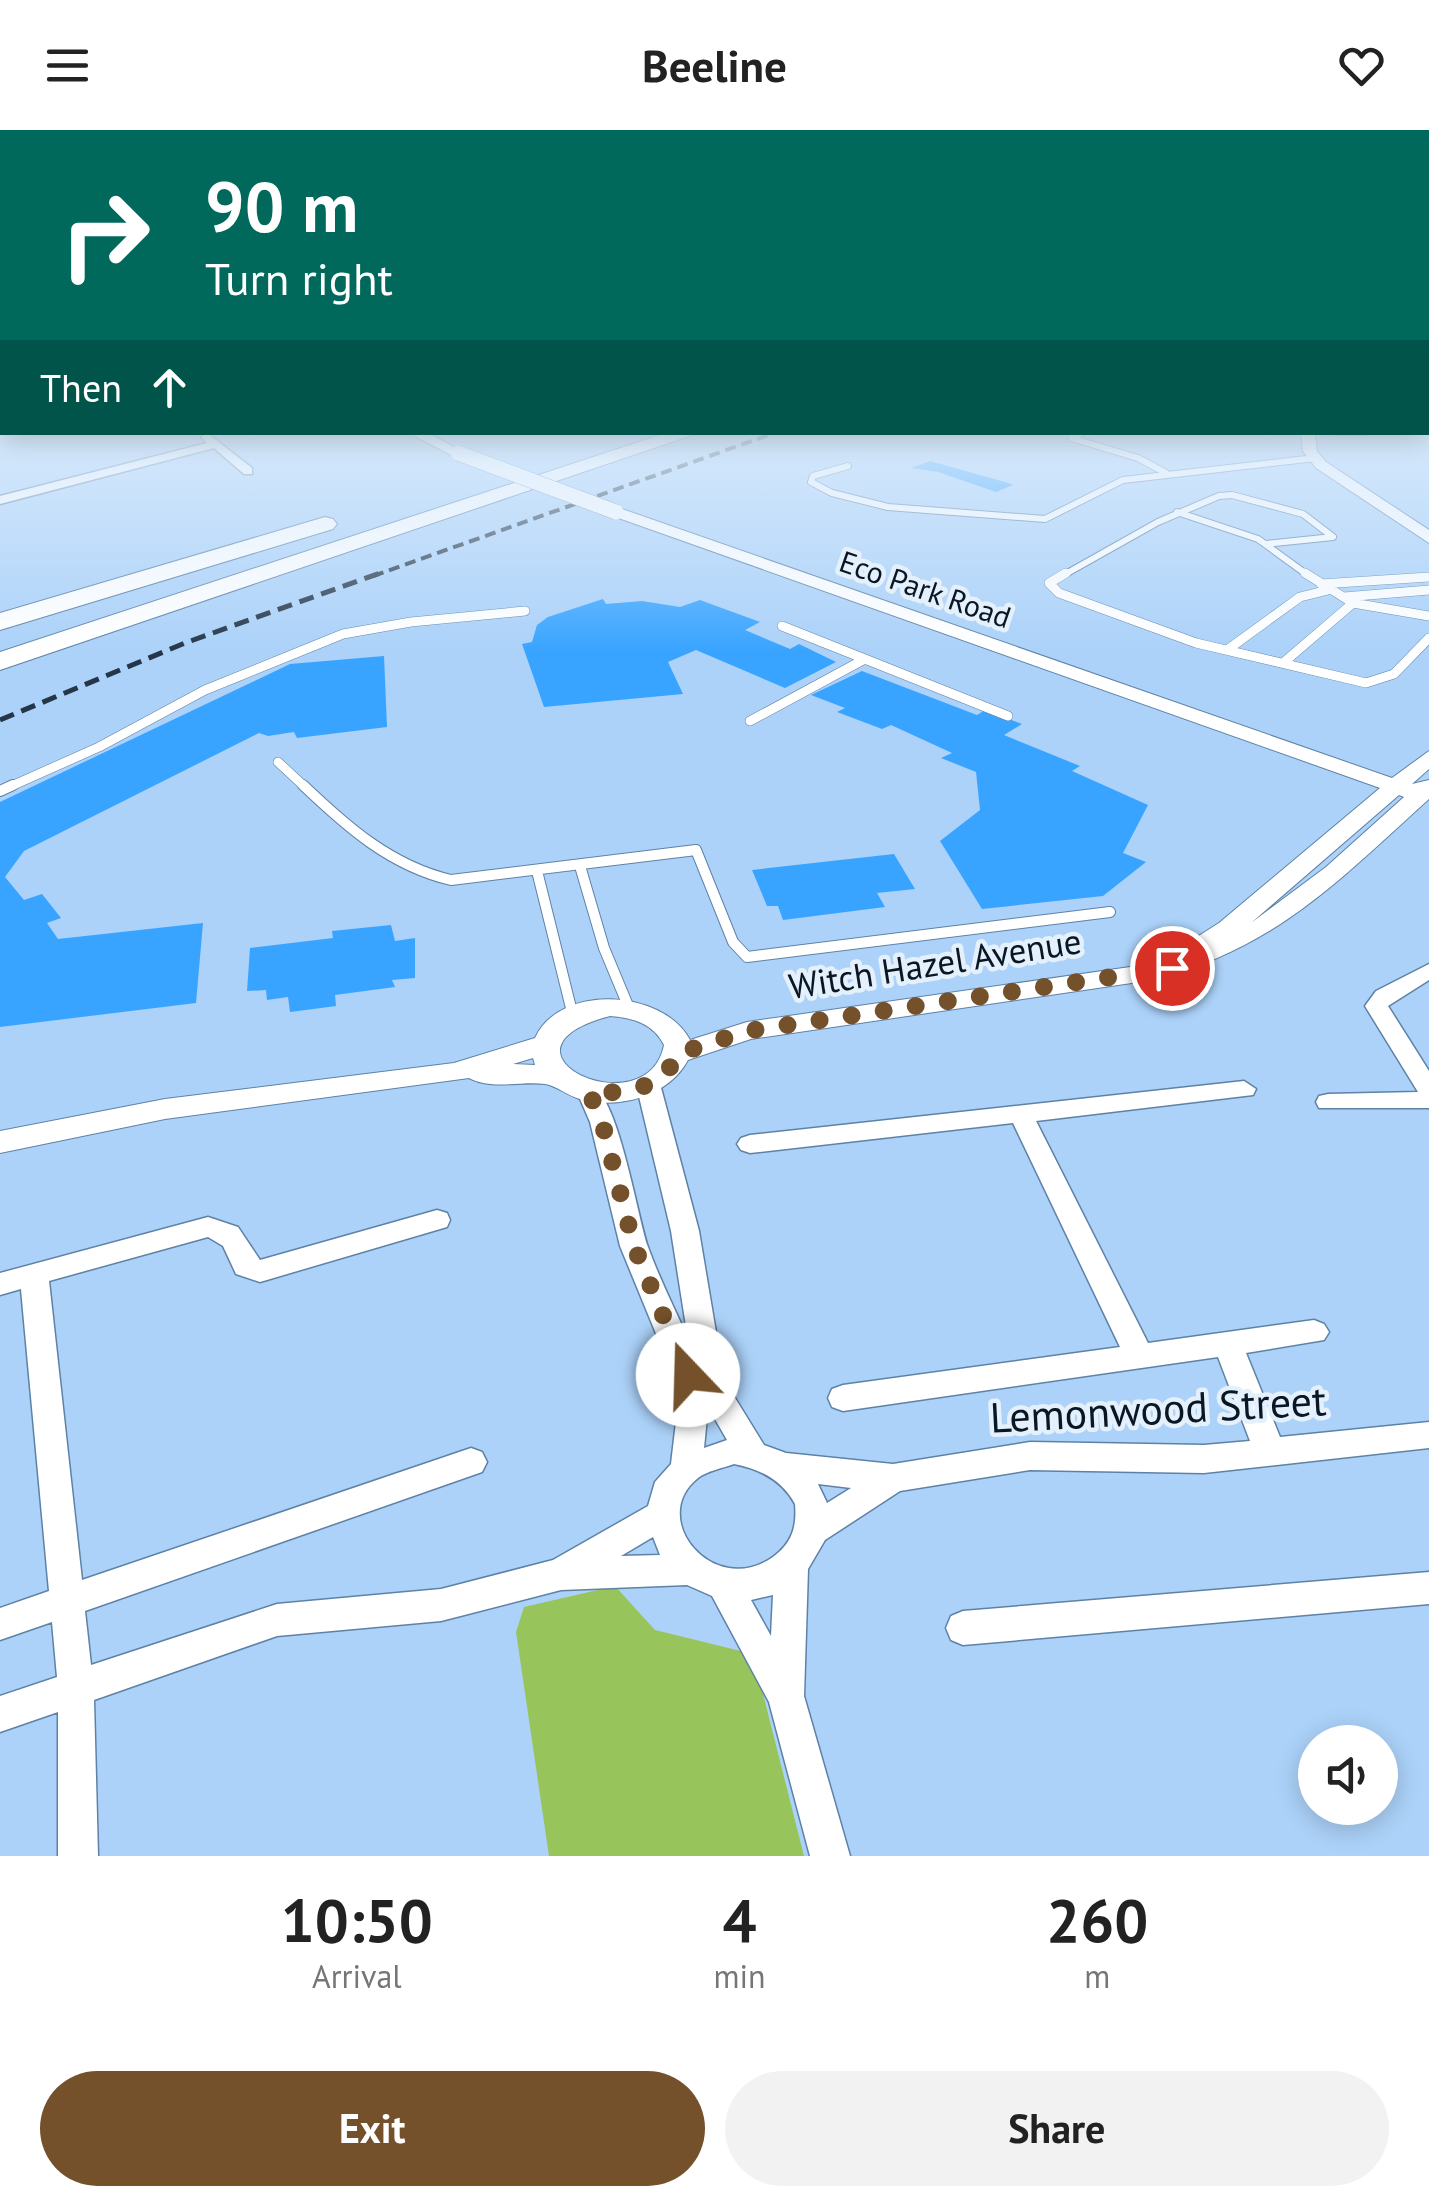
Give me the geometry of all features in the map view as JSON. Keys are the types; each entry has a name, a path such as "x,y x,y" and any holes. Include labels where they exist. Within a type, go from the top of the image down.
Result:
{"highway":[{"path":"0,660 516,491"},
{"path":"0,674 521,491"},
{"path":"0,638 381,509"},
{"path":"0,622 342,518"}],"street":[{"path":"0,500 36,491"},
{"name":"Eco Park Road","path":"559,491 1415,789"},
{"path":"1356,491 1429,538"},
{"name":"Witch Hazel Avenue","path":"677,1054 747,1031 1172,968 1248,939 1282,917 1415,789 1429,758"},
{"path":"1429,970 1384,996 1376,1006 1429,1090"},
{"path":"455,1072 554,1075 589,1092 630,1091 668,1071 677,1054 674,1032 665,1022 630,1008 610,1007 573,1016 550,1034 545,1045 544,1056 554,1075"},
{"name":"Witch Hazel Avenue","path":"665,1022 747,1031"},
{"path":"0,1142 165,1109 288,1092 330,1091 455,1072 545,1045"},
{"path":"648,1084 660,1143 686,1230 709,1382 752,1452"},
{"path":"750,1144 1244,1089"},
{"path":"0,1159 296,1102 330,1091"},
{"path":"589,1092 602,1122 634,1246 688,1375 692,1405 686,1469 666,1498 662,1515 670,1544 689,1569"},
{"path":"1328,1102 1429,1100"},
{"path":"1020,1113 1140,1357"},
{"path":"0,1284 216,1227 229,1234 246,1267 260,1271 437,1220"},
{"path":"34,1275 76,1688 78,1856"},
{"path":"843,1398 1314,1332"},
{"path":"1228,1344 1270,1452"},
{"name":"Lemonwood Street","path":"785,1467 893,1478 1030,1456 1174,1460 1429,1435"},
{"path":"0,1714 277,1620 441,1605 561,1574 689,1569 724,1584 760,1582 791,1566 812,1530 808,1495 785,1467 752,1452 717,1454 686,1469"},
{"path":"0,1624 472,1462"},
{"name":"Lemonwood Street","path":"812,1530 893,1478"},
{"path":"561,1574 662,1515"},
{"path":"786,1697 791,1566"},
{"path":"724,1584 786,1697 830,1856"},
{"path":"963,1628 1429,1588"}],"lane":[{"path":"827,491 888,507 1045,518 1097,491"},
{"path":"1266,544 1333,537 1308,516 1232,495 1210,498 1051,579 1051,588 1226,650 1376,683 1404,667 1429,638"},
{"path":"1177,512 1236,529 1266,544 1324,587 1353,602 1429,616"},
{"path":"1226,650 1300,597 1324,587 1429,577"},
{"path":"1342,597 1429,590"},
{"path":"1282,662 1353,602"},
{"path":"0,791 100,747 205,690 342,634 427,620 525,611"},
{"path":"782,626 1008,716"},
{"path":"750,720 863,660"},
{"path":"278,762 379,848 426,877 451,880 696,850 733,942 742,954 753,958 1110,912"},
{"path":"580,866 604,948 630,1008"},
{"path":"537,871 573,1016"}],"green space":[{"path":"615,1586 655,1630 753,1654 804,1856 549,1856 516,1632 524,1607"}],"building":[{"path":"603,599 606,604 642,601 680,607 700,600 760,622 745,630 790,649 799,644 836,662 785,688 696,650 668,662 683,694 544,707 522,644 532,642 537,625 548,617"},
{"path":"384,656 387,727 297,738 294,732 268,736 259,733 24,851 5,877 24,900 42,894 61,918 47,923 58,939 203,923 196,1003 0,1027 0,802 290,664"},
{"path":"862,671 977,715 985,710 1022,724 1004,735 1080,766 1072,771 1148,805 1123,853 1146,862 1103,896 982,909 940,841 980,810 976,772 941,758 952,753 891,725 882,729 837,712 845,708 811,695"},
{"path":"894,854 915,889 877,893 885,907 783,920 778,906 767,906 752,870"},
{"path":"391,925 395,941 415,938 415,978 392,980 395,987 335,995 336,1006 290,1012 288,997 267,1000 266,990 247,991 250,948 333,938 332,931"}],"railway":[{"path":"373,576 613,491"},
{"path":"0,720 185,643 380,573"}],"route":[{"path":"688,1375 634,1246 602,1122 589,1092 630,1091 668,1071 677,1054 747,1031 1172,968"}]}
